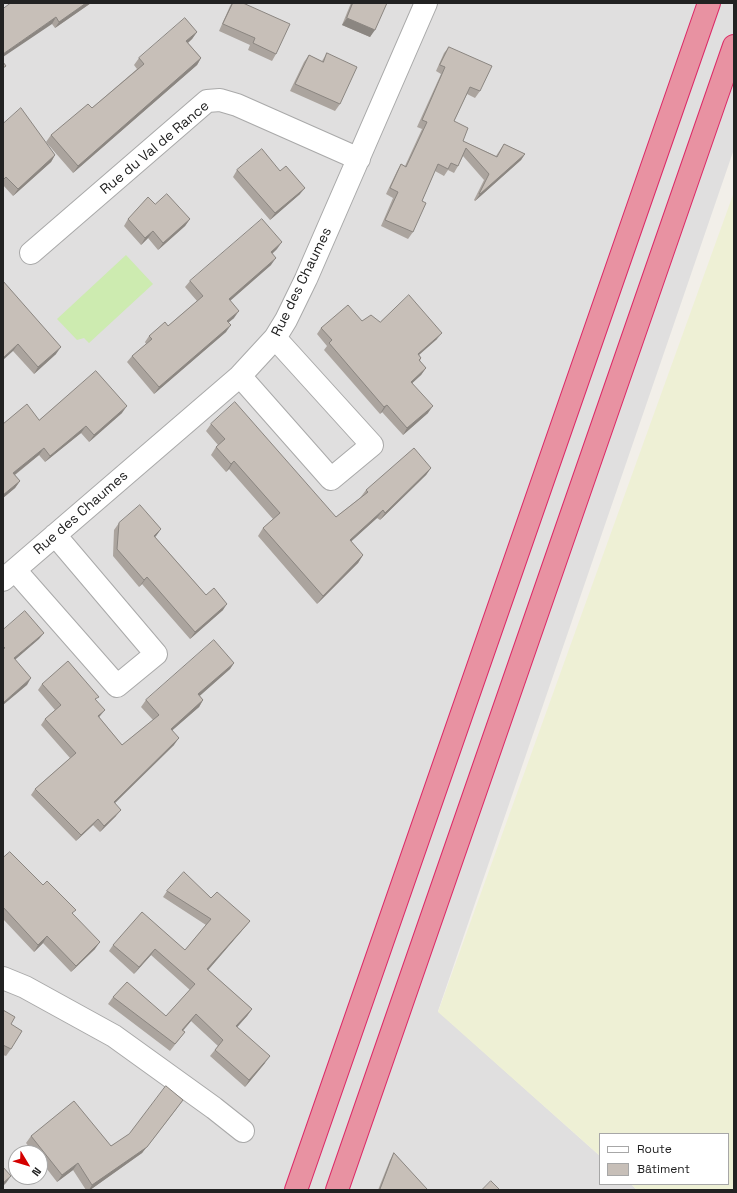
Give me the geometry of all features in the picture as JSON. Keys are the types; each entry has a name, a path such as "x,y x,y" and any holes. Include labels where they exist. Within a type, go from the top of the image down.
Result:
{"highway":[{"path":"296,1190 709,3"},
{"path":"337,1190 734,46"}],"street":[{"name":"Rue des Chaumes","path":"9,575 240,376 276,338 306,280 426,3"},
{"name":"Rue du Val de Rance","path":"31,253 207,101 220,100 237,105 359,159"},
{"path":"240,376 331,479 372,445 276,338"},
{"path":"9,575 117,686 156,654 55,535"},
{"path":"3,978 25,987 114,1036 214,1108 243,1131"}],"shaded area":[{"path":"3,3 734,3 734,149 438,1011 599,1155 599,1185 632,1185 637,1190 3,1190"}],"green space":[{"path":"734,192 734,1190 637,1190 632,1185 729,1185 729,1133 599,1133 599,1155 438,1012"},
{"path":"126,255 153,284 89,343 84,338 77,340 57,319"}],"building":[{"path":"11,3 86,3 59,22 56,17 3,54 3,9"},
{"path":"233,3 243,3 290,24 276,54 253,43 255,38 223,24"},
{"path":"353,3 387,3 375,30 347,18"},
{"path":"185,18 197,32 186,41 201,58 78,166 51,135 88,104 92,108 144,64 139,58"},
{"path":"449,47 492,66 480,91 470,87 454,121 468,128 463,141 497,157 504,144 525,154 480,194 489,174 466,148 458,166 451,163 448,169 438,164 422,201 426,203 413,232 385,220 398,192 390,188 401,164 406,167 427,122 422,120 445,67 440,65"},
{"path":"327,53 357,67 340,104 295,84 309,55 323,62"},
{"path":"21,108 55,155 18,189 6,177 3,180 3,124"},
{"path":"262,149 280,171 286,166 305,188 275,213 237,170"},
{"path":"167,194 190,219 163,243 153,231 145,238 128,219 148,197 155,204"},
{"path":"262,219 282,242 271,252 276,258 229,299 239,311 227,321 231,325 159,387 132,356 152,339 149,336 165,322 168,326 203,296 190,281"},
{"path":"3,281 61,347 38,367 18,344 3,358"},
{"path":"409,295 442,333 418,354 421,358 419,360 426,368 411,382 433,406 407,428 387,405 384,407 329,343 332,340 321,328 348,305 362,321 371,315 380,322"},
{"path":"96,371 127,406 94,435 86,426 50,456 44,448 13,473 20,481 3,495 3,424 27,404 39,420"},
{"path":"235,402 336,517 368,492 366,490 414,448 431,468 385,513 383,510 350,540 363,555 323,596 263,528 280,513 234,461 231,464 216,447 225,439 211,424"},
{"path":"140,505 161,529 154,536 206,595 214,588 227,604 195,632 147,577 144,580 117,549 119,523"},
{"path":"25,611 44,633 14,658 31,678 3,703 3,649 5,648 3,646 3,630"},
{"path":"214,640 234,663 198,694 203,700 171,729 179,738 114,802 121,810 104,826 98,819 81,835 35,789 76,753 45,719 61,705 42,684 68,661 99,697 95,699 105,710 98,716 122,745 159,715 146,700"},
{"path":"10,852 43,885 47,881 76,910 72,913 100,942 76,966 47,936 38,945 3,907 3,858"},
{"path":"184,872 211,898 217,892 250,921 207,969 252,1009 236,1026 270,1056 249,1080 215,1050 223,1040 196,1014 182,1030 185,1032 175,1044 113,997 127,982 166,1016 195,984 155,949 139,967 113,945 142,912 185,950 211,919 167,891"},
{"path":"3,1010 15,1017 11,1024 22,1031 11,1049 3,1045"},
{"path":"166,1086 183,1100 147,1147 92,1185 78,1163 62,1175 48,1157 48,1145 38,1145 31,1136 74,1101 111,1146 129,1134"},
{"path":"394,1153 427,1189 427,1190 380,1190"},
{"path":"3,1167 8,1173 8,1179 3,1183"},
{"path":"491,1181 500,1190 482,1190"}]}
